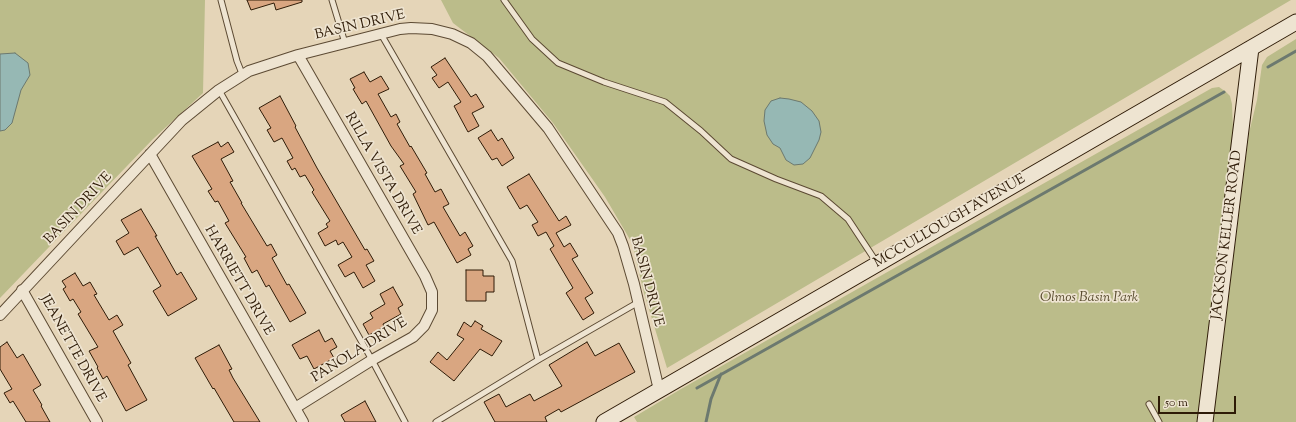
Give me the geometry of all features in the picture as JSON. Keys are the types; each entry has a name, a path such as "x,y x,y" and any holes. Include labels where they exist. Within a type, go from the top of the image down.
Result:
{"main road":[{"name":"MCCULLOUGH AVENUE","path":"604,422 1296,22"},
{"name":"JACKSON KELLER ROAD","path":"1205,422 1251,48"}],"street":[{"name":"BASIN DRIVE","path":"0,315 182,120 219,90 249,71 298,55 411,28 432,29 452,34 471,43 487,56 548,128 618,233 634,284 637,303 659,390"},
{"name":"RILLA VISTA DRIVE","path":"298,55 425,276 432,292 432,310"},
{"name":"HARRIETT DRIVE","path":"150,154 303,422"},
{"name":"JEANETTE DRIVE","path":"22,290 97,422"},
{"name":"PANOLA DRIVE","path":"295,408 372,360 413,337 424,326 432,310"}],"lane":[{"path":"221,0 237,61 243,76"},
{"path":"332,0 345,43"},
{"path":"503,0 532,39 558,63 604,82 665,102 701,131 731,159 821,196 848,219 877,264"},
{"path":"381,34 512,261 538,360"},
{"path":"219,90 372,360 405,422"},
{"path":"436,422 538,360 637,303"},
{"path":"1149,404 1159,422"}],"green space":[{"path":"0,0 205,0 203,93 153,139 0,298"},
{"path":"441,0 1291,0 667,368 644,293 632,243 605,197 553,123 499,58 453,23"},
{"path":"1296,39 1296,422 1213,422 1249,133 1257,100 1262,65 1267,57"},
{"name":"Olmos Basin Park","path":"1219,87 1230,96 1232,104 1233,130 1197,422 637,422 634,417 1212,88"}],"water":[{"path":"15,53 28,63 30,75 21,90 12,123 5,130 0,131 0,54"},
{"path":"780,98 801,102 812,111 819,121 821,132 819,140 810,158 803,164 794,165 786,160 780,148 773,144 767,135 764,121 765,110 771,101"}],"building":[{"path":"247,0 302,0 302,2 276,10 274,3 251,10"},
{"path":"445,58 471,97 476,94 484,107 472,113 479,126 468,132 454,106 461,102 448,82 439,88 432,78 437,75 431,67"},
{"path":"364,72 370,82 381,76 389,89 378,94 391,117 396,114 400,122 397,124 427,173 425,174 435,192 441,189 449,204 443,207 460,236 465,232 473,246 468,249 471,255 457,263 434,222 428,225 413,194 416,192 400,166 404,164 391,146 366,101 362,104 353,89 355,88 350,79"},
{"path":"280,96 317,168 365,250 367,249 374,261 366,265 375,281 363,288 354,272 345,277 338,265 352,257 343,242 338,245 336,240 325,246 318,233 328,227 326,224 330,221 312,192 314,190 305,175 300,177 295,168 292,170 287,161 293,158 282,138 274,142 267,130 271,128 259,108"},
{"path":"491,130 498,141 502,138 514,158 502,166 497,158 492,160 478,138"},
{"path":"218,142 221,147 228,142 234,152 221,159 233,181 230,182 267,246 271,244 277,255 272,258 287,285 289,284 306,313 290,322 269,285 266,287 257,270 252,273 244,258 246,257 225,223 229,221 218,201 215,202 208,191 212,189 192,156"},
{"path":"529,174 559,221 566,216 571,225 556,233 564,247 570,243 578,256 572,259 593,293 585,298 594,313 583,320 566,293 573,288 550,249 554,246 546,232 538,236 532,225 538,222 527,205 520,209 507,187"},
{"path":"141,209 177,275 181,272 197,299 168,316 153,291 161,286 138,247 124,255 116,241 129,233 121,220"},
{"path":"466,270 483,270 483,276 494,276 494,292 486,292 486,301 466,301"},
{"path":"75,273 83,286 90,282 97,294 94,295 109,320 117,315 123,325 113,331 131,363 128,365 147,400 126,411 107,376 103,379 97,368 98,367 89,351 98,347 78,314 81,312 73,299 70,301 63,289 66,287 62,281"},
{"path":"393,287 403,305 398,308 401,314 383,324 384,327 369,335 363,324 373,318 370,313 385,304 380,294"},
{"path":"475,321 483,326 481,329 502,341 492,356 480,349 454,381 430,362 438,352 447,360 464,339 457,335 464,322 471,327"},
{"path":"319,330 325,342 332,338 337,347 330,351 334,358 314,369 307,356 300,359 292,345"},
{"path":"7,342 17,358 23,354 41,385 33,390 50,422 26,422 13,401 10,403 4,393 12,389 0,369 0,347"},
{"path":"587,342 595,356 619,343 635,372 561,412 559,409 545,417 547,422 495,422 484,402 499,394 506,407 530,394 534,401 562,386 549,365"},
{"path":"219,345 232,369 229,370 233,378 260,422 234,422 195,358"},
{"path":"365,401 376,422 345,422 341,415"}],"waterway":[{"path":"1268,67 1296,51"},
{"path":"697,388 1224,92"},
{"path":"706,422 711,399 721,374"}]}
